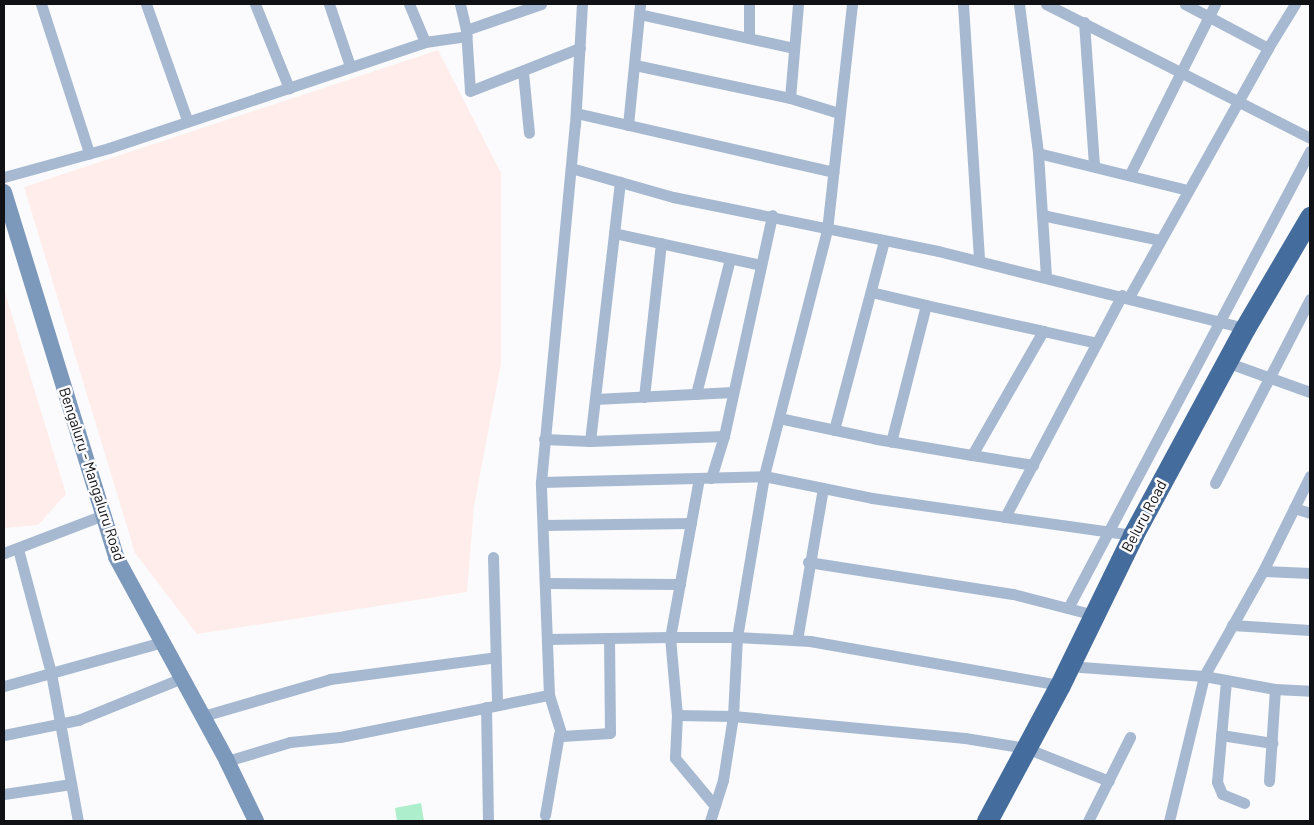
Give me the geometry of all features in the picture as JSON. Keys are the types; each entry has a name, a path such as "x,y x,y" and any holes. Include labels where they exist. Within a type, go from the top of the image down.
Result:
{"highway":[{"name":"Beluru Road","path":"988,821 1060,685 1133,535 1226,362 1310,217"}],"street":[{"path":"40,4 89,153"},
{"path":"146,4 187,120"},
{"path":"255,4 289,88"},
{"path":"329,4 350,66"},
{"path":"409,4 425,42"},
{"path":"460,4 467,33 470,91 523,72 580,48"},
{"path":"4,177 89,153 425,42 467,33 541,4"},
{"path":"545,815 560,734 549,695 541,482 576,113 582,4"},
{"path":"749,4 749,37"},
{"path":"790,98 798,4"},
{"path":"710,821 715,806 733,716 737,636 764,476 827,230 852,4"},
{"path":"963,4 979,261"},
{"path":"1019,4 1038,153 1046,277"},
{"path":"1046,4 1183,71 1310,138"},
{"path":"1185,4 1268,48"},
{"path":"1130,174 1215,4"},
{"path":"1005,517 1097,343 1160,240 1237,99 1295,4"},
{"path":"628,125 640,9 793,48"},
{"path":"1084,22 1094,165"},
{"path":"635,65 790,98 839,113"},
{"path":"523,72 529,132"},
{"path":"576,113 833,172"},
{"path":"1068,608 1110,532 1310,151"},
{"path":"1038,153 1094,165 1188,190"},
{"path":"571,168 673,197 772,215 827,230 979,261 1126,296 1245,328"},
{"path":"590,441 620,182"},
{"name":"Bengaluru - Mangaluru Road","path":"4,192 116,557 227,761 256,821"},
{"path":"715,806 674,758 677,715 670,637 691,523 705,478 724,436 772,215"},
{"path":"1042,215 1160,240"},
{"path":"614,233 761,265"},
{"path":"834,430 884,241"},
{"path":"644,397 661,243"},
{"path":"696,394 730,259"},
{"path":"871,292 1097,343"},
{"path":"1215,483 1310,299"},
{"path":"890,442 926,305"},
{"path":"972,455 1043,331"},
{"path":"1226,362 1310,392"},
{"path":"595,399 733,392"},
{"path":"778,418 890,442 1033,465"},
{"path":"544,439 590,441 724,436"},
{"path":"541,482 764,476 823,488 1133,535"},
{"path":"1169,821 1204,676 1263,571 1310,476"},
{"path":"797,640 808,562 823,488"},
{"path":"1294,508 1310,513"},
{"path":"4,553 103,515"},
{"path":"543,525 691,523"},
{"path":"18,549 62,722 78,821"},
{"path":"488,821 491,705 496,657 493,557"},
{"path":"808,562 1012,594 1094,615"},
{"path":"1263,571 1310,573"},
{"path":"546,583 680,584"},
{"path":"1232,625 1310,630"},
{"path":"548,639 737,636 797,640 1060,685"},
{"path":"560,734 562,736 610,733 609,638"},
{"path":"4,686 163,642"},
{"path":"203,716 330,679 496,657"},
{"path":"1071,662 1082,667 1204,676 1275,689 1310,691"},
{"path":"4,735 78,720 182,678"},
{"path":"1226,681 1219,789 1244,803"},
{"path":"1270,781 1275,689"},
{"path":"227,761 290,742 340,737 491,705 549,695"},
{"path":"677,715 733,716 965,738 1026,748 1109,781"},
{"path":"1221,735 1272,743"},
{"path":"1088,821 1130,737"},
{"path":"4,794 71,784"}],"shaded area":[{"path":"438,50 501,173 501,364 474,506 467,592 197,634 135,553 24,187"},
{"path":"4,289 66,494 38,525 4,528"}],"green space":[{"path":"421,803 424,821 397,821 395,808"}]}
